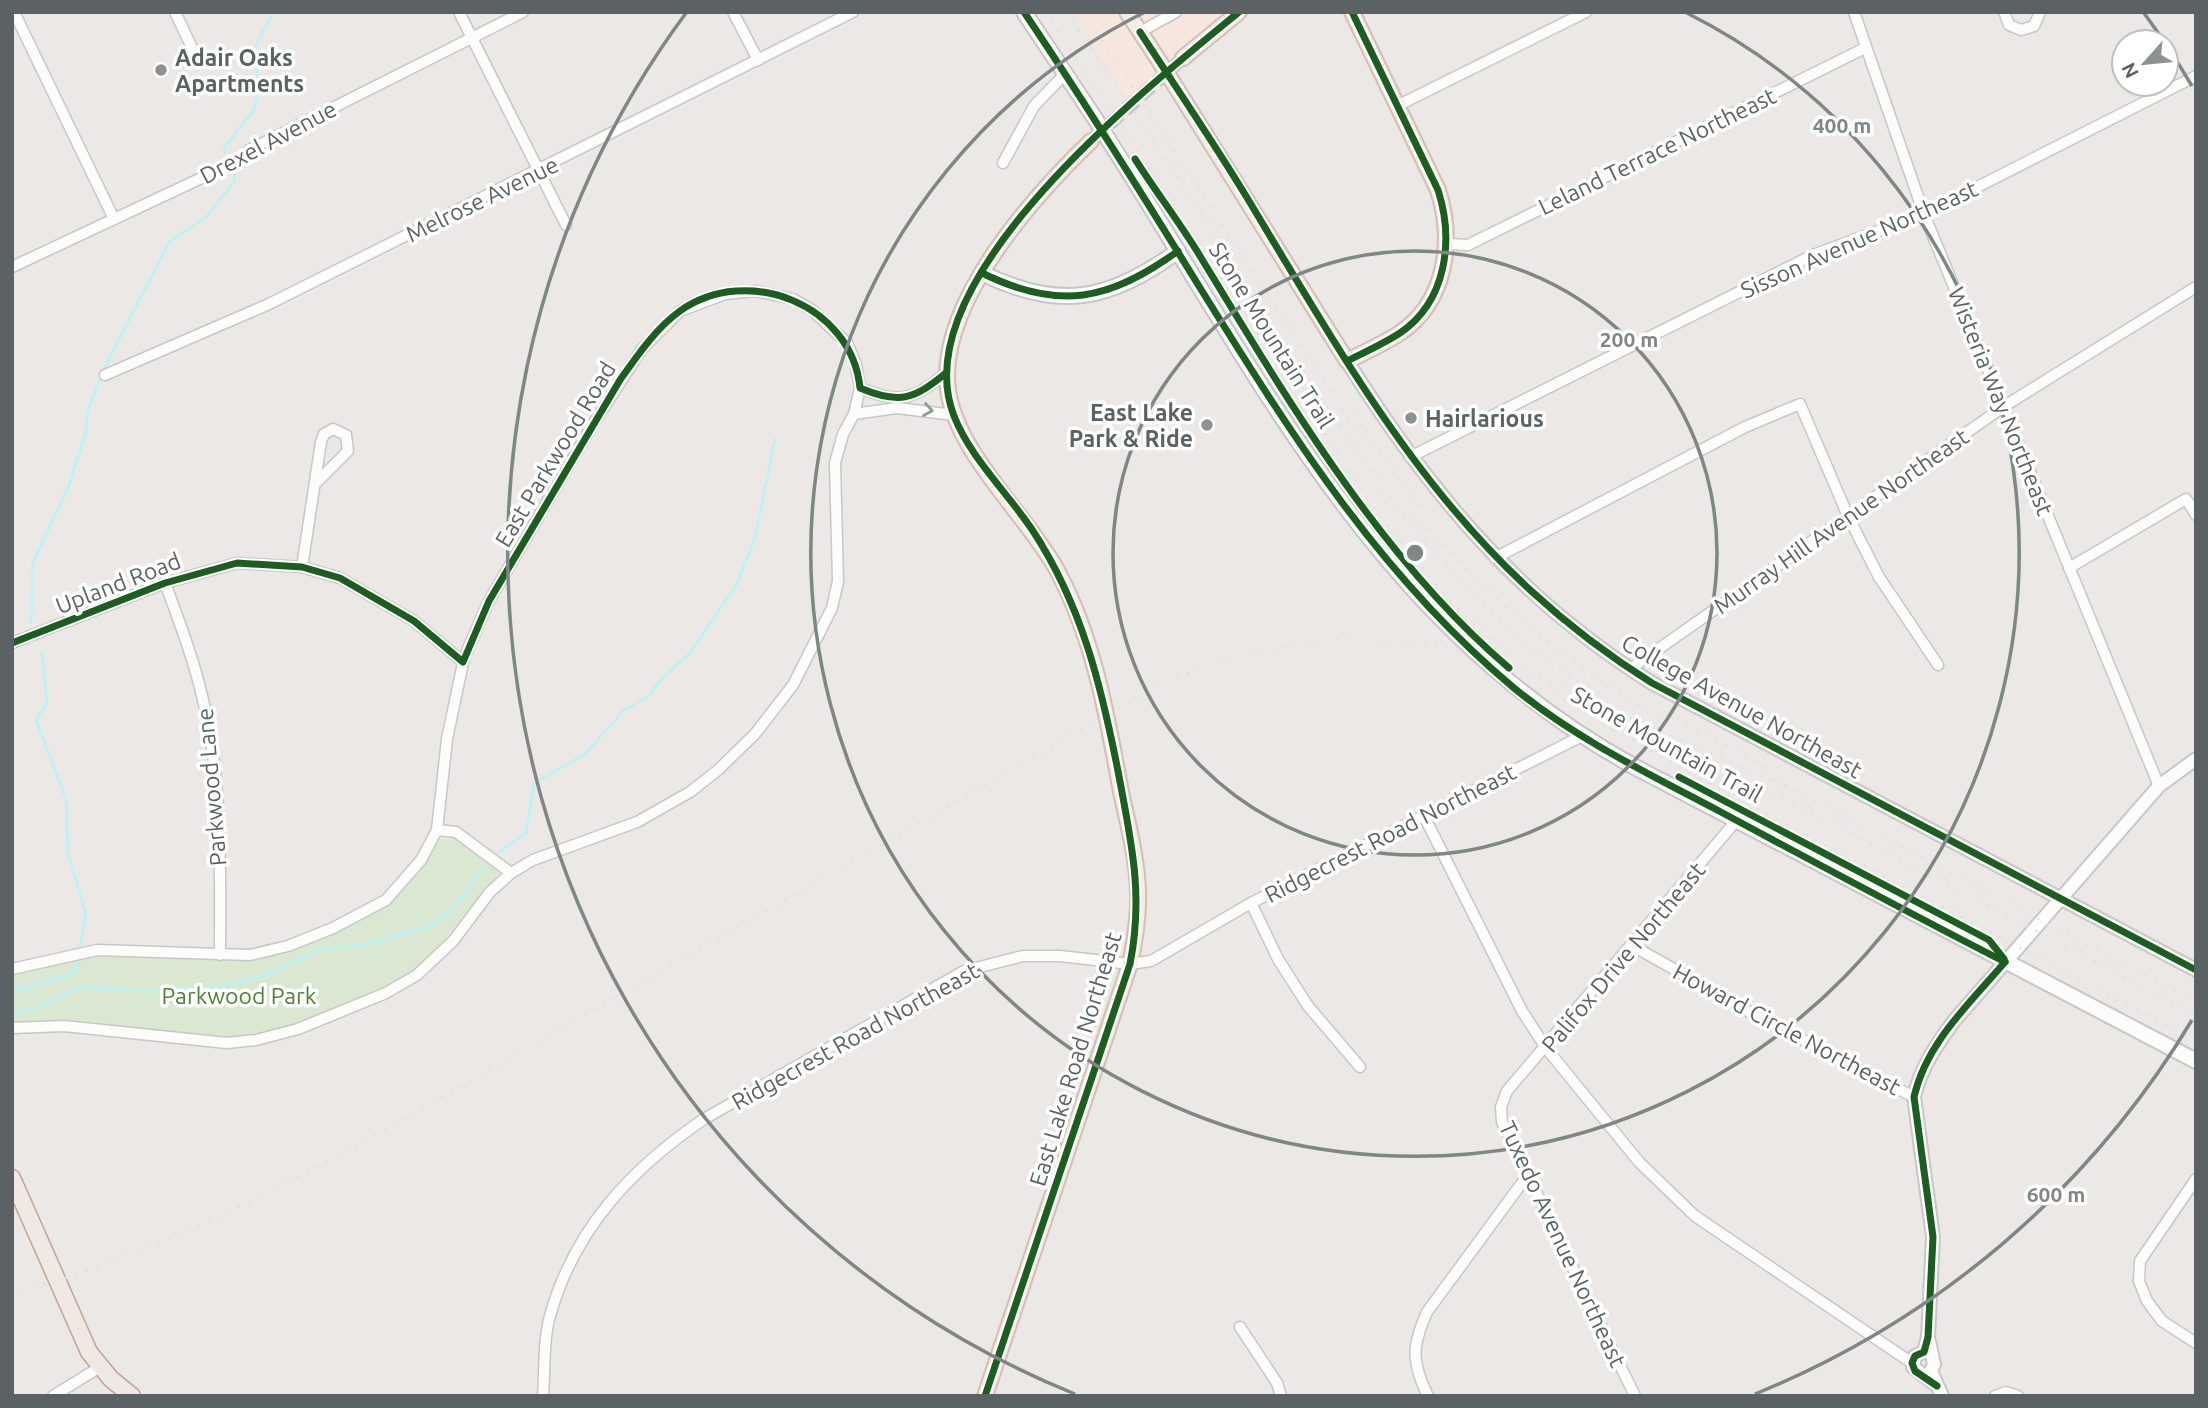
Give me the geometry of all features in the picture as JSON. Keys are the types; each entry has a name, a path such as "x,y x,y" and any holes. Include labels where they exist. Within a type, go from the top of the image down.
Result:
{"highway":[{"path":"12,1178 88,1350 100,1367 132,1396"}],"main road":[{"path":"1024,12 1094,117 1271,400 1344,509 1411,588 1474,652 1536,705 1582,736 1736,821 2196,1061"},
{"name":"College Avenue Northeast","path":"1127,12 1244,193 1347,361"},
{"path":"1183,58 1239,12"},
{"path":"1347,361 1382,344 1413,322 1434,294 1448,244 1445,210 1438,190 1352,12"},
{"name":"East Lake Road Northeast","path":"985,1396 1130,964 1136,933 1137,880 1107,715 1087,639 1056,569 1032,529 969,445 954,415 946,373 955,333 982,273 1040,192 1091,141"},
{"path":"982,273 1031,293 1079,297 1120,288 1178,251"}],"street":[{"path":"14,12 114,219"},
{"path":"175,12 195,54"},
{"path":"459,12 566,225"},
{"name":"Drexel Avenue","path":"12,267 210,174 244,157 249,150 523,12"},
{"path":"733,12 758,60"},
{"name":"Melrose Avenue","path":"105,375 269,304 853,12"},
{"path":"1140,32 1176,12"},
{"path":"1397,106 1586,12"},
{"name":"Wisteria Way Northeast","path":"1854,12 1924,214 2159,786"},
{"path":"2004,12 2009,25 2021,30 2034,26 2040,12"},
{"name":"Leland Terrace Northeast","path":"1448,244 1468,245 1865,48"},
{"path":"1003,163 1034,106 1065,74"},
{"name":"Sisson Avenue Northeast","path":"1410,457 1813,255 1924,214 2196,76"},
{"name":"Murray Hill Avenue Northeast","path":"1630,669 2003,407 2196,287"},
{"name":"East Parkwood Road","path":"12,969 97,950 250,956 288,946 333,928 386,900 421,860 437,830 447,739 463,662 489,601 607,402 642,349 680,311 725,294 756,291 793,299 824,319 847,344 856,363 860,388"},
{"name":"College Avenue Northeast","path":"1347,361 1410,457 1457,517 1495,558 1560,619 1630,669 2196,970"},
{"path":"12,1027 64,1026 227,1042 285,1034 386,993 417,975 453,941 496,886 511,873 533,860 638,822 690,792 739,751 793,685 824,629 836,595 839,550 835,463 843,434 854,414 860,388 879,396 902,398 927,388 946,373"},
{"path":"1495,558 1745,427 1800,404 1848,516 1879,578 1938,665"},
{"path":"854,414 897,408 954,415"},
{"path":"302,567 321,442 324,434 332,429 338,430 346,435 348,451 317,482"},
{"path":"2070,568 2186,499 2196,514"},
{"name":"Upland Road","path":"12,643 165,583 237,563 302,567 340,578 414,621 463,662"},
{"name":"Parkwood Lane","path":"165,583 204,700 212,751 219,832 220,955"},
{"name":"Ridgecrest Road Northeast","path":"542,1396 549,1318 566,1270 584,1235 606,1204 663,1146 704,1119 964,971 1023,956 1060,956 1130,964 1151,961 1251,903 1582,736"},
{"path":"1914,1097 1919,1077 1931,1052 2006,962 2159,786 2196,759"},
{"path":"1424,816 1522,1011 1546,1048 1639,1162 1695,1216 1912,1363 1915,1371 1928,1372 1939,1391"},
{"name":"Palifox Drive Northeast","path":"1507,1091 1633,946 1736,821"},
{"path":"437,830 456,832 511,873"},
{"path":"1251,903 1278,959 1301,994 1360,1067"},
{"name":"Howard Circle Northeast","path":"1633,946 1762,1019 1914,1097 1933,1237 1928,1372"},
{"name":"Tuxedo Avenue Northeast","path":"1507,1091 1501,1107 1502,1122 1635,1396"},
{"path":"1429,1396 1414,1356 1417,1336 1427,1312 1528,1176"},
{"path":"2196,1179 2140,1261 2139,1281 2147,1301 2162,1321 2196,1343"},
{"path":"1240,1327 1277,1383 1281,1396"},
{"path":"1912,1363 1915,1356 1928,1354"},
{"path":"53,1396 100,1367"},
{"path":"1996,1396 2006,1392 2018,1396"}],"shaded area":[{"path":"1071,12 1225,12 1175,52 1129,103"}],"green space":[{"name":"Parkwood Park","path":"455,839 499,873 429,957 407,977 296,1024 241,1039 65,1019 12,1023 12,974 97,950 220,955 291,943 388,904 440,840"}],"waterway":[{"path":"225,153 224,148 254,110 258,85 255,47 273,12"},
{"path":"31,623 33,562 67,490 86,432 88,410 103,371 169,242 206,217 234,182 235,175"},
{"path":"498,853 526,833 534,783 585,754 624,710 648,697 662,678 690,653 737,584 755,537 775,439"},
{"path":"42,652 47,703 36,720 66,799 68,852 86,915 80,946"},
{"path":"12,1014 32,1009 82,986 141,991 221,987 270,973 321,949 362,945 432,926 453,908 485,866"},
{"path":"12,992 75,973 77,963"}],"tunnel":[{"path":"1094,138 1183,58"}],"railway":[{"path":"1045,12 1381,518 1450,601 1515,661"},
{"path":"1066,12 1170,165 1339,425 1413,525 1453,572 1496,616 1543,656 1595,692"},
{"path":"1084,12 1354,428"},
{"path":"1354,415 1419,506"},
{"path":"1406,503 1465,568 1529,626 1563,654 1673,726"},
{"path":"12,1293 145,1249 188,1231 314,1169 1107,715 1176,678 1217,661 1331,639 1418,641 1499,659 1783,785"},
{"path":"1548,687 1605,725 1699,778 2196,1041"},
{"path":"1667,714 1766,767"},
{"path":"1775,780 2196,1002"},
{"path":"1753,782 2196,1015"}],"cycle path":[{"path":"1024,12 1305,451 1380,552 1466,645 1514,688 1588,740 2005,962"},
{"path":"985,1396 1130,964 1136,891 1123,797 1088,647 1065,588 1050,559 1033,531 961,432 954,416 947,363 963,306 997,248 1042,191 1095,137 1239,12"},
{"path":"1347,361 1394,337 1416,320 1437,287 1445,249 1443,209 1438,190 1352,12"},
{"path":"1140,32 1233,175 1374,403 1419,466 1467,526 1521,582 1583,634 1652,683 2196,970"},
{"name":"Stone Mountain Trail","path":"1135,159 1192,244 1302,420 1377,527 1462,625 1509,668"},
{"path":"982,273 1035,293 1083,295 1129,281 1178,251"},
{"path":"12,643 165,583 237,563 302,567 340,578 414,621 463,662 489,601 620,380 655,334 680,311 707,297 736,291 765,292 792,300 817,315 838,334 853,359 860,388 896,398 906,397 925,389 946,373"},
{"name":"Stone Mountain Trail","path":"1679,777 1989,940 2004,959"},
{"path":"1937,1386 1915,1371 1912,1363 1915,1356 1924,1352 1928,1337 1933,1237 1914,1097 1928,1059 1939,1041 2005,962"}],"place":[{"name":"Adair Oaks Apartments","path":"161,70"},
{"name":"Hairlarious","path":"1411,418"},
{"name":"East Lake Park & Ride","path":"1207,425"}]}
